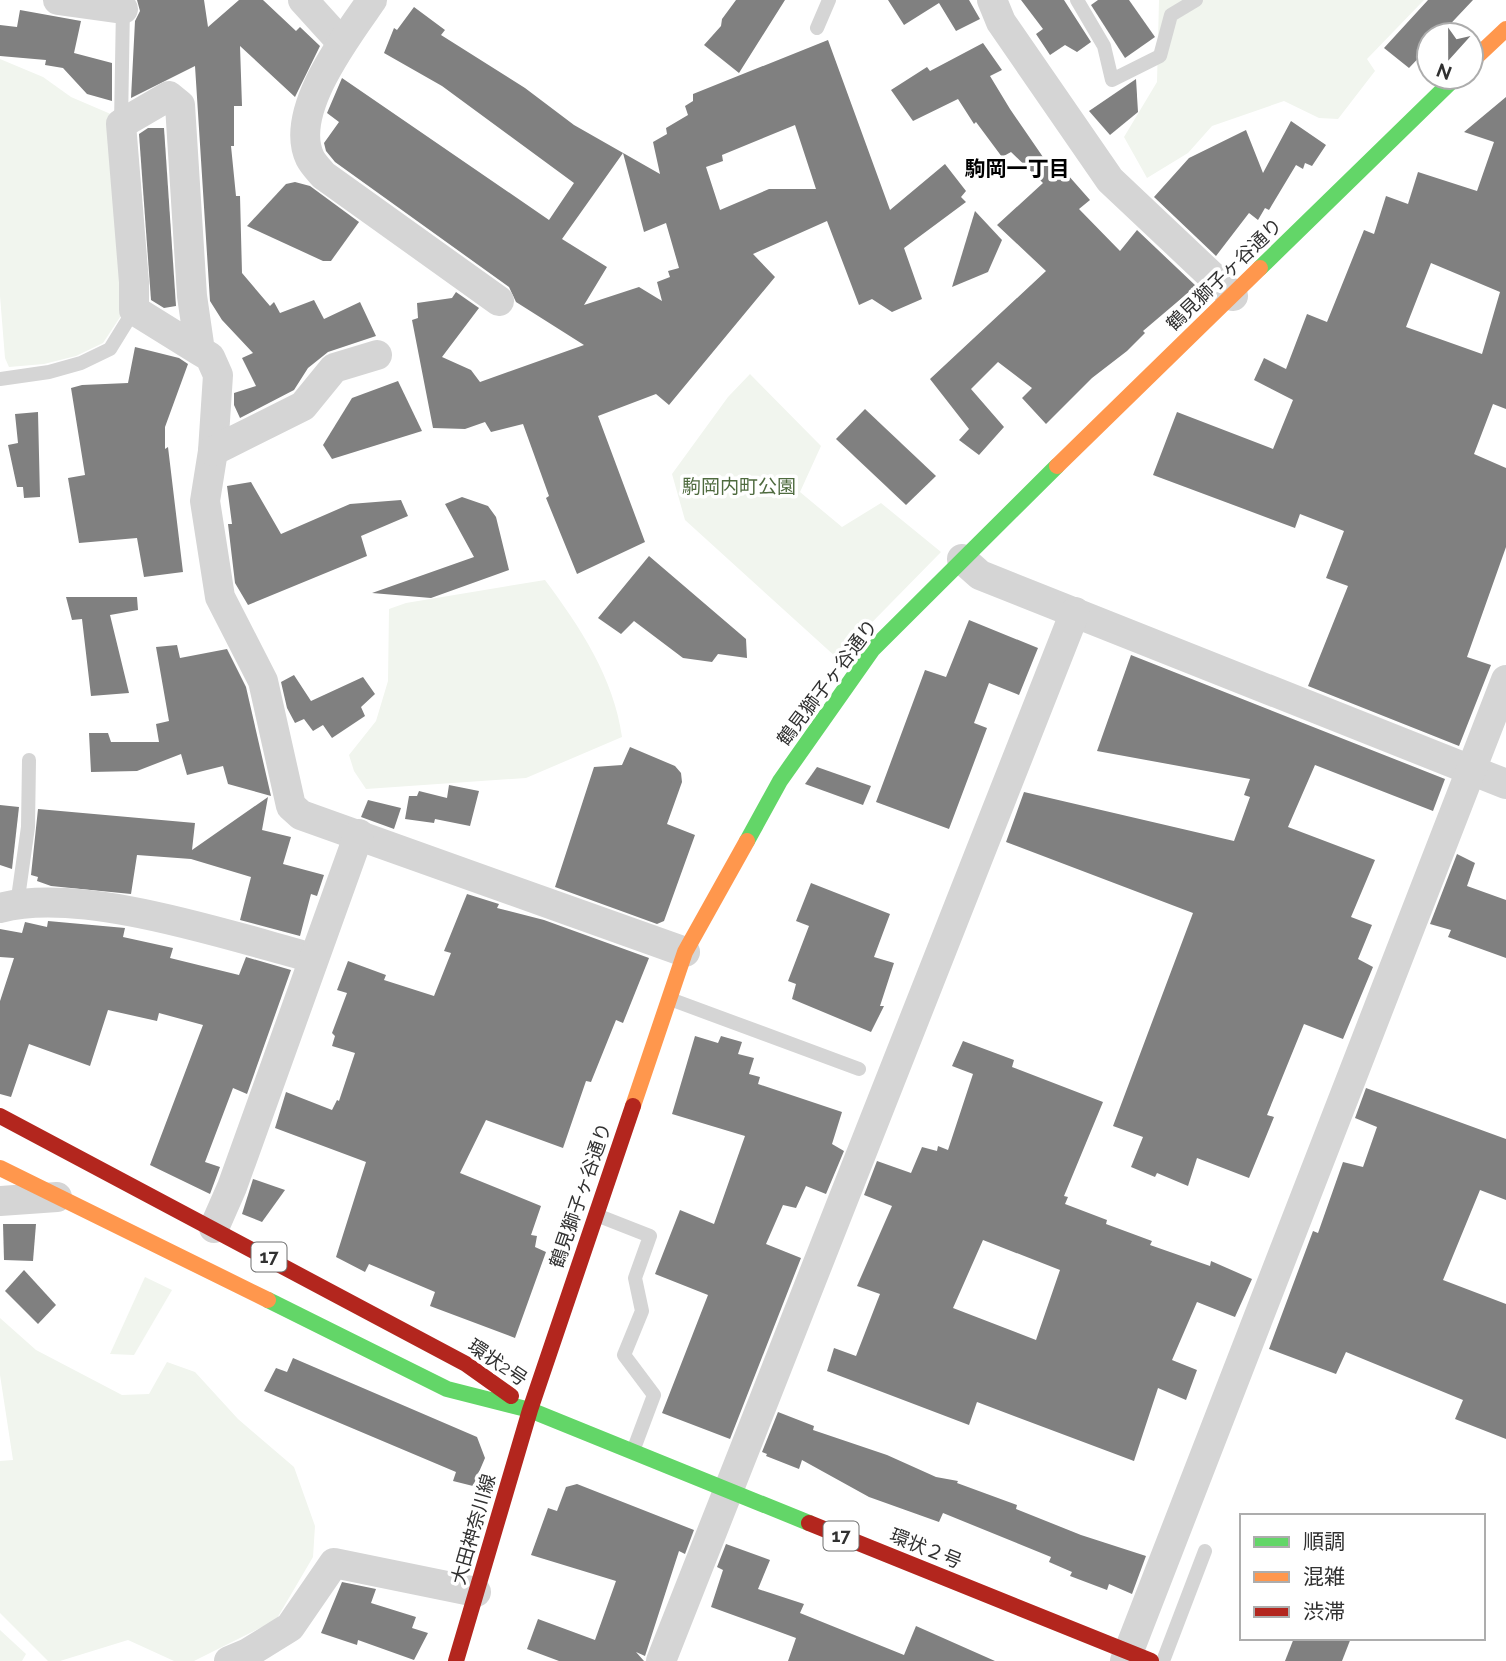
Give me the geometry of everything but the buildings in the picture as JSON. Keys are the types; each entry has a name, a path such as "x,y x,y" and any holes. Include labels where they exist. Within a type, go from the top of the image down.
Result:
{"main road":[{"path":"1485,49 1506,29"},
{"name":"鶴見獅子ヶ谷通り","path":"530,1410 685,952 780,781 873,649 1442,91"},
{"name":"環状2号","path":"0,1116 466,1364 530,1410"},
{"name":"環状2号","path":"0,1168 447,1389 530,1410"},
{"name":"環状２号","path":"530,1410 1135,1658"},
{"name":"大田神奈川線","path":"456,1661 530,1410"}],"street":[{"path":"58,0 123,4"},
{"path":"303,0 342,43"},
{"path":"372,0 323,75 305,125 309,157 323,176 499,301"},
{"path":"992,0 1001,22 1110,180 1233,296"},
{"path":"201,351 192,296 180,105 169,96 121,124 134,310 210,357 218,375 213,451 205,501 220,597 263,681 291,807 301,815 685,952"},
{"path":"213,451 303,406 334,369 377,355"},
{"path":"962,559 980,575 1506,784"},
{"path":"661,1661 1075,612"},
{"path":"1135,1658 1506,680"},
{"path":"214,1228 232,1187 359,834"},
{"path":"9,906 60,901 181,923 313,958"},
{"path":"0,1201 57,1197"},
{"path":"229,1661 248,1653 290,1627 334,1563 476,1592"}],"lane":[{"path":"817,28 829,0"},
{"path":"1077,0 1104,46 1112,80 1160,56 1171,15 1196,0"},
{"path":"121,124 123,4"},
{"path":"0,377 49,372 82,363 110,349 134,310"},
{"path":"9,906 28,827 29,760"},
{"path":"669,998 859,1069"},
{"path":"595,1214 650,1236 635,1278 642,1311 624,1355 654,1395 633,1452"},
{"path":"1163,1661 1205,1551"}],"green space":[{"path":"1159,0 1424,0 1367,59 1375,71 1338,119 1319,118 1284,101 1212,126 1188,153 1147,178 1124,137 1157,82"},
{"path":"0,59 43,77 71,97 113,115 126,308 103,343 76,356 44,364 9,367 5,358 0,296"},
{"name":"駒岡内町公園","path":"750,374 821,446 800,492 842,527 881,503 941,552 837,658 685,520 672,474 728,397"},
{"path":"545,580 594,654 612,694 622,737 526,778 366,789 354,771 349,755 376,721 388,681 389,609 406,603"},
{"path":"145,1277 172,1290 134,1355 110,1354"},
{"path":"0,1318 36,1350 122,1395 149,1394 167,1362 195,1372 238,1419 294,1467 315,1526 313,1557 276,1620 194,1661 174,1661 128,1640 60,1661 48,1661 0,1613 0,1461 13,1460 0,1375"},
{"path":"0,1630 26,1654 22,1661 0,1661"}],"traffic: fast":[{"path":"1260,268 1442,91"},
{"path":"747,841 780,781 873,649 1057,466"},
{"path":"268,1300 447,1389 530,1410 809,1523"}],"traffic: slow":[{"path":"1485,49 1506,29"},
{"path":"1057,466 1260,268"},
{"path":"633,1106 685,952 747,841"},
{"path":"0,1168 268,1300"}],"traffic: jam":[{"path":"456,1661 530,1410 633,1106"},
{"path":"0,1116 466,1364 511,1396"},
{"path":"809,1523 1151,1661"}],"district":[{"name":"駒岡一丁目","path":"1017,169"}]}
